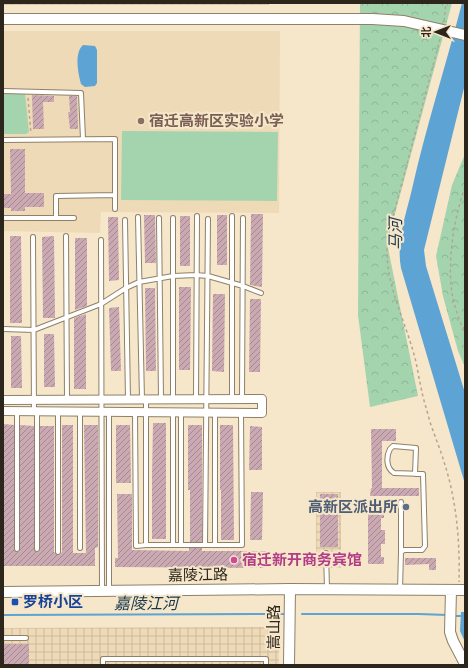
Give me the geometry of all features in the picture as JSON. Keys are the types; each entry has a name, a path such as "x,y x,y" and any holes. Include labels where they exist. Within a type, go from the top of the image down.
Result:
{"street":[{"path":"3,18 372,19 404,21 465,35"},
{"path":"3,400 262,400 262,413 3,411"},
{"name":"嵩山路","path":"289,665 290,590"},
{"path":"458,590 450,605 450,632 465,664"},
{"name":"嘉陵江路","path":"3,592 458,590"}],"lane":[{"path":"3,91 81,93 83,139"},
{"path":"3,140 116,139 115,209"},
{"path":"56,218 56,196 115,195"},
{"path":"138,216 144,400 146,412 146,545"},
{"path":"196,400 197,216"},
{"path":"232,216 232,400"},
{"path":"3,218 74,218"},
{"path":"159,218 161,400"},
{"path":"173,218 173,400"},
{"path":"242,400 243,218"},
{"path":"205,545 208,219"},
{"path":"125,220 128,400"},
{"path":"66,236 67,400"},
{"path":"33,237 37,549"},
{"path":"101,240 102,400 105,412 106,591"},
{"path":"3,329 34,330 101,304 126,288 140,282 173,276 196,274 208,276 261,293"},
{"path":"17,412 17,549"},
{"path":"58,412 58,552"},
{"path":"80,412 80,548"},
{"path":"105,412 106,591"},
{"path":"135,412 136,546 242,545 241,413"},
{"path":"173,545 177,412"},
{"path":"177,412 181,545"},
{"path":"215,412 215,545"},
{"path":"401,552 404,550 422,550 425,546 423,474 415,474 394,473 392,472 387,462 390,449 393,446 416,448 415,474"},
{"path":"400,590 401,502"},
{"path":"326,553 327,590"},
{"path":"3,638 26,638"},
{"path":"103,665 103,659 266,659 266,665"}],"path":[{"path":"446,3 445,30 428,86 394,213 389,234 387,252 398,307 413,349 422,393 452,492 457,522 460,556 458,590"},
{"path":"27,91 31,140"},
{"path":"465,187 460,202 454,234 450,269 452,294 465,334"}],"shaded area":[{"path":"3,3 269,3 269,5 3,5"},
{"name":"宿迁高新区实验小学","path":"3,31 280,31 279,213 101,212 100,233 3,231"},
{"path":"316,492 341,492 341,568 316,568"},
{"path":"279,627 279,665 3,665 3,628"}],"green space":[{"path":"360,3 452,3 387,243 418,396 370,407 358,315"},
{"path":"3,93 25,94 29,132 26,134 3,134"},
{"path":"122,131 278,132 277,201 121,200"},
{"path":"465,154 465,367 458,351 443,296 436,256 452,185"}],"water":[{"path":"462,3 465,3 465,84 424,250 426,266 465,393 465,484 401,268 400,258 401,238 423,142"},
{"path":"83,45 95,46 97,50 97,83 95,86 85,87 81,84 78,69 78,53"},
{"path":"461,612 465,612 465,642 460,631"}],"building":[{"path":"32,95 54,96 54,102 43,102 44,129 33,129"},
{"path":"69,96 77,96 78,129 70,129 68,112 70,112"},
{"path":"10,149 25,149 25,193 44,193 44,207 25,207 25,211 11,211 11,208 3,208 3,194 11,194"},
{"path":"251,214 263,214 262,287 250,285"},
{"path":"144,215 155,215 156,263 145,263"},
{"path":"217,215 227,215 227,265 217,265"},
{"path":"180,216 190,216 190,266 180,266"},
{"path":"108,217 118,217 119,280 109,281"},
{"path":"10,236 21,236 22,323 10,323"},
{"path":"54,236 55,318 43,318 42,237"},
{"path":"75,238 87,238 87,306 75,310"},
{"path":"179,287 191,287 190,370 179,370"},
{"path":"145,288 155,288 156,371 146,371"},
{"path":"213,294 225,294 224,372 212,371"},
{"path":"250,299 261,299 260,372 249,372"},
{"path":"119,307 121,371 111,371 109,308"},
{"path":"86,314 86,389 74,389 74,318"},
{"path":"44,334 54,334 55,387 44,387"},
{"path":"11,336 21,336 22,388 11,388"},
{"path":"153,423 166,423 166,539 152,539"},
{"path":"3,424 14,425 14,549 17,552 19,552 20,549 20,425 34,426 34,549 37,552 39,552 40,549 40,426 54,426 54,552 58,555 62,552 62,425 73,425 73,553 86,553 84,425 98,425 98,547 95,548 95,566 3,566"},
{"path":"116,425 130,425 131,483 116,483"},
{"path":"188,425 202,425 202,542 190,542"},
{"path":"220,425 233,425 234,540 221,540"},
{"path":"250,426 262,427 262,470 249,470"},
{"path":"371,429 396,429 396,441 382,441 382,488 419,488 419,496 370,496 372,488"},
{"path":"251,492 263,492 262,540 250,540"},
{"path":"117,494 132,494 132,550 189,551 189,548 202,548 202,551 267,551 267,568 115,567 115,558 118,558"},
{"path":"320,494 338,494 338,547 320,547"},
{"path":"368,509 384,509 384,518 381,518 381,530 385,530 385,544 381,544 381,557 384,557 384,564 368,564"},
{"path":"405,558 436,558 436,570 429,570 429,564 405,565"},
{"path":"3,644 29,644 29,665 3,665"}],"waterway":[{"name":"嘉陵江河","path":"3,615 286,614"},
{"name":"嘉陵江河","path":"302,614 448,615"},
{"name":"嘉陵江河","path":"454,616 465,616"}],"place":[{"name":"宿迁高新区实验小学","path":"141,121"},
{"name":"高新区派出所","path":"406,507"},
{"name":"宿迁新开商务宾馆","path":"234,560"},
{"name":"罗桥小区","path":"15,602"}],"water label":[{"name":"马河","path":"396,234"}]}
